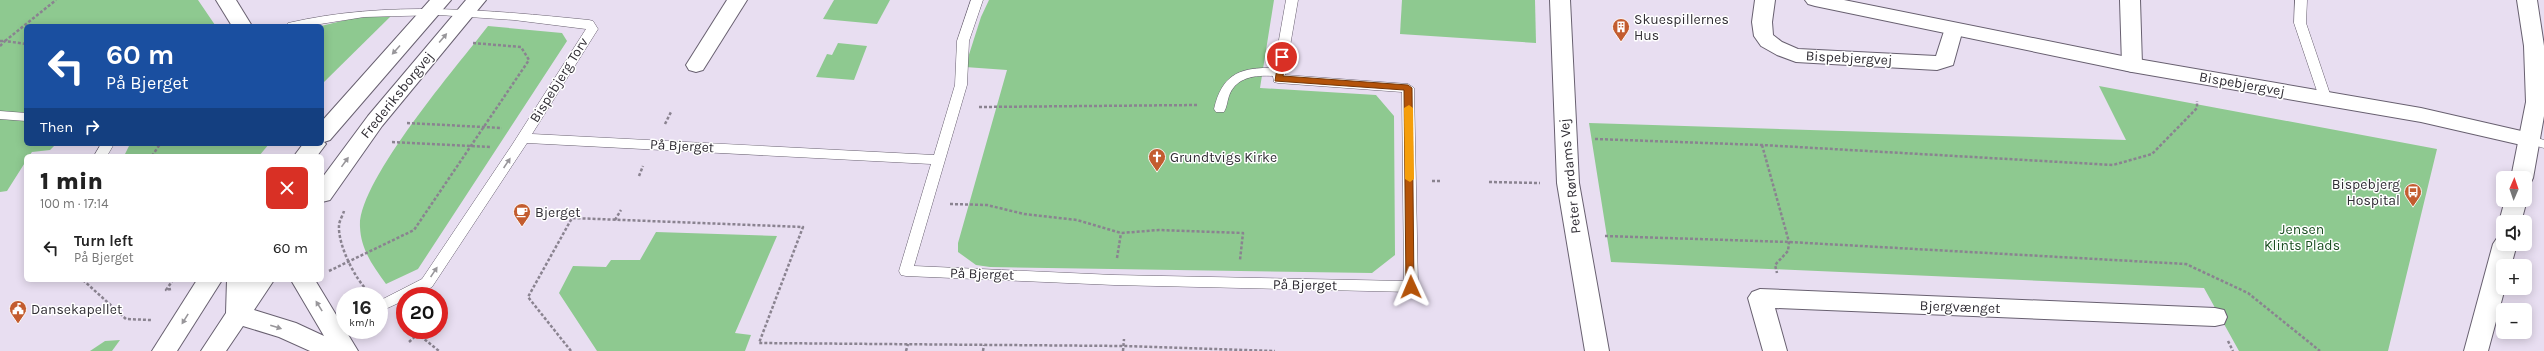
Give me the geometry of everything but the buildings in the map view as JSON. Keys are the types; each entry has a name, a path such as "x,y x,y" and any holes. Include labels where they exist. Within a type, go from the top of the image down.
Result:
{"street":[{"path":"696,65 737,0"},
{"name":"Peter Rørdams Vej","path":"1560,0 1564,138 1568,183 1575,234 1598,351"},
{"name":"Bispebjergvej","path":"1765,0 1760,28 1764,38 1778,49 1796,55 1937,63 1946,60 1953,28"},
{"path":"2130,0 2132,65"},
{"path":"2525,171 2537,142 2534,46 2527,0"},
{"path":"229,1 241,24"},
{"name":"Bispebjergvej","path":"1827,1 2132,65 2326,100 2421,115 2537,142"},
{"name":"Frederiksborgvej","path":"324,133 437,4"},
{"name":"Frederiksborgvej","path":"324,191 375,121 470,6"},
{"path":"307,154 313,146"},
{"path":"2476,351 2502,251"},
{"path":"164,351 209,282"},
{"path":"238,315 239,282"},
{"path":"213,351 261,282"},
{"path":"308,287 336,332"},
{"name":"Bjergvænget","path":"1775,351 1760,298 2215,317"},
{"path":"238,315 287,330 336,334"},
{"path":"340,339 346,351"}],"lane":[{"name":"På Bjerget","path":"977,0 968,22 960,54 962,85 937,160 906,271 1238,283 1411,287 1408,88 1278,79 1279,72"},
{"path":"1220,109 1223,93 1235,80 1254,71 1279,72 1292,0"},
{"path":"2301,0 2300,23 2326,100"},
{"name":"Bispebjerg Torv","path":"300,24 341,13 384,6 437,4 470,6 589,24 592,29 523,138 427,283 388,302"},
{"path":"0,115 24,116"},
{"name":"På Bjerget","path":"523,138 937,160"}],"path":[{"path":"26,24 56,0"},
{"path":"0,46 24,26"},
{"path":"324,274 330,269 414,230 529,60 521,47 441,40"},
{"path":"0,41 24,44"},
{"path":"1564,138 1762,145 2114,165 2152,154 2197,108 2196,76"},
{"path":"954,107 1200,105 1220,109"},
{"path":"375,121 484,127 523,138"},
{"path":"360,141 471,146 523,138"},
{"path":"1762,145 1789,242 1788,251 1775,264 1782,299"},
{"path":"1489,182 1568,183"},
{"path":"925,203 987,205 1030,215 1077,220 1121,233 1159,230 1243,233 1238,283"},
{"path":"346,204 339,226 348,261 358,282 363,287"},
{"path":"615,220 620,210"},
{"path":"571,351 528,297 572,218 802,228 759,343 1124,346 1276,349 1275,351"},
{"path":"1575,234 1789,242 2186,264 2248,294 2320,351"},
{"path":"85,282 126,319 184,320"},
{"path":"409,342 412,339"},
{"path":"424,339 439,351"},
{"path":"1123,351 1124,339"},
{"path":"906,351 908,344"},
{"path":"983,351 984,345"}],"green space":[{"path":"0,0 198,0 214,24 24,24 24,146 54,146 50,150 24,154 24,164 7,191 0,192"},
{"path":"834,0 890,0 877,24 823,19"},
{"path":"989,0 1274,0 1260,88 1376,95 1394,116 1395,255 1372,273 990,267 976,265 958,252 958,243 1007,70 965,67 981,17"},
{"path":"1402,0 1535,0 1536,43 1400,34"},
{"path":"392,15 324,82 324,25 354,18"},
{"path":"488,26 562,33 567,41 418,269 386,284 372,264 365,250 360,227 363,207 391,154 412,124"},
{"path":"838,43 867,46 854,80 816,77 827,54 832,55"},
{"name":"Jensen Klints Plads","path":"2099,86 2437,149 2388,351 2239,351 2204,288 1611,262 1589,123 2126,140"},
{"path":"129,146 267,146 261,154 125,154"},
{"path":"656,232 777,236 735,333 751,335 745,351 597,351 559,293 573,266 606,267 611,260 640,260"},
{"path":"120,340 112,351 90,351 105,341"}],"slow traffic":[{"path":"1409,108 1410,179"}],"place":[{"name":"Skuespillernes Hus","path":"1621,42"},
{"name":"Grundtvigs Kirke","path":"1157,172"},
{"name":"Bispebjerg Hospital","path":"2413,207"},
{"name":"Bjerget","path":"522,227"},
{"name":"Dansekapellet","path":"18,324"}],"route":[{"path":"1282,57 1278,79 1408,88 1411,287"}]}
